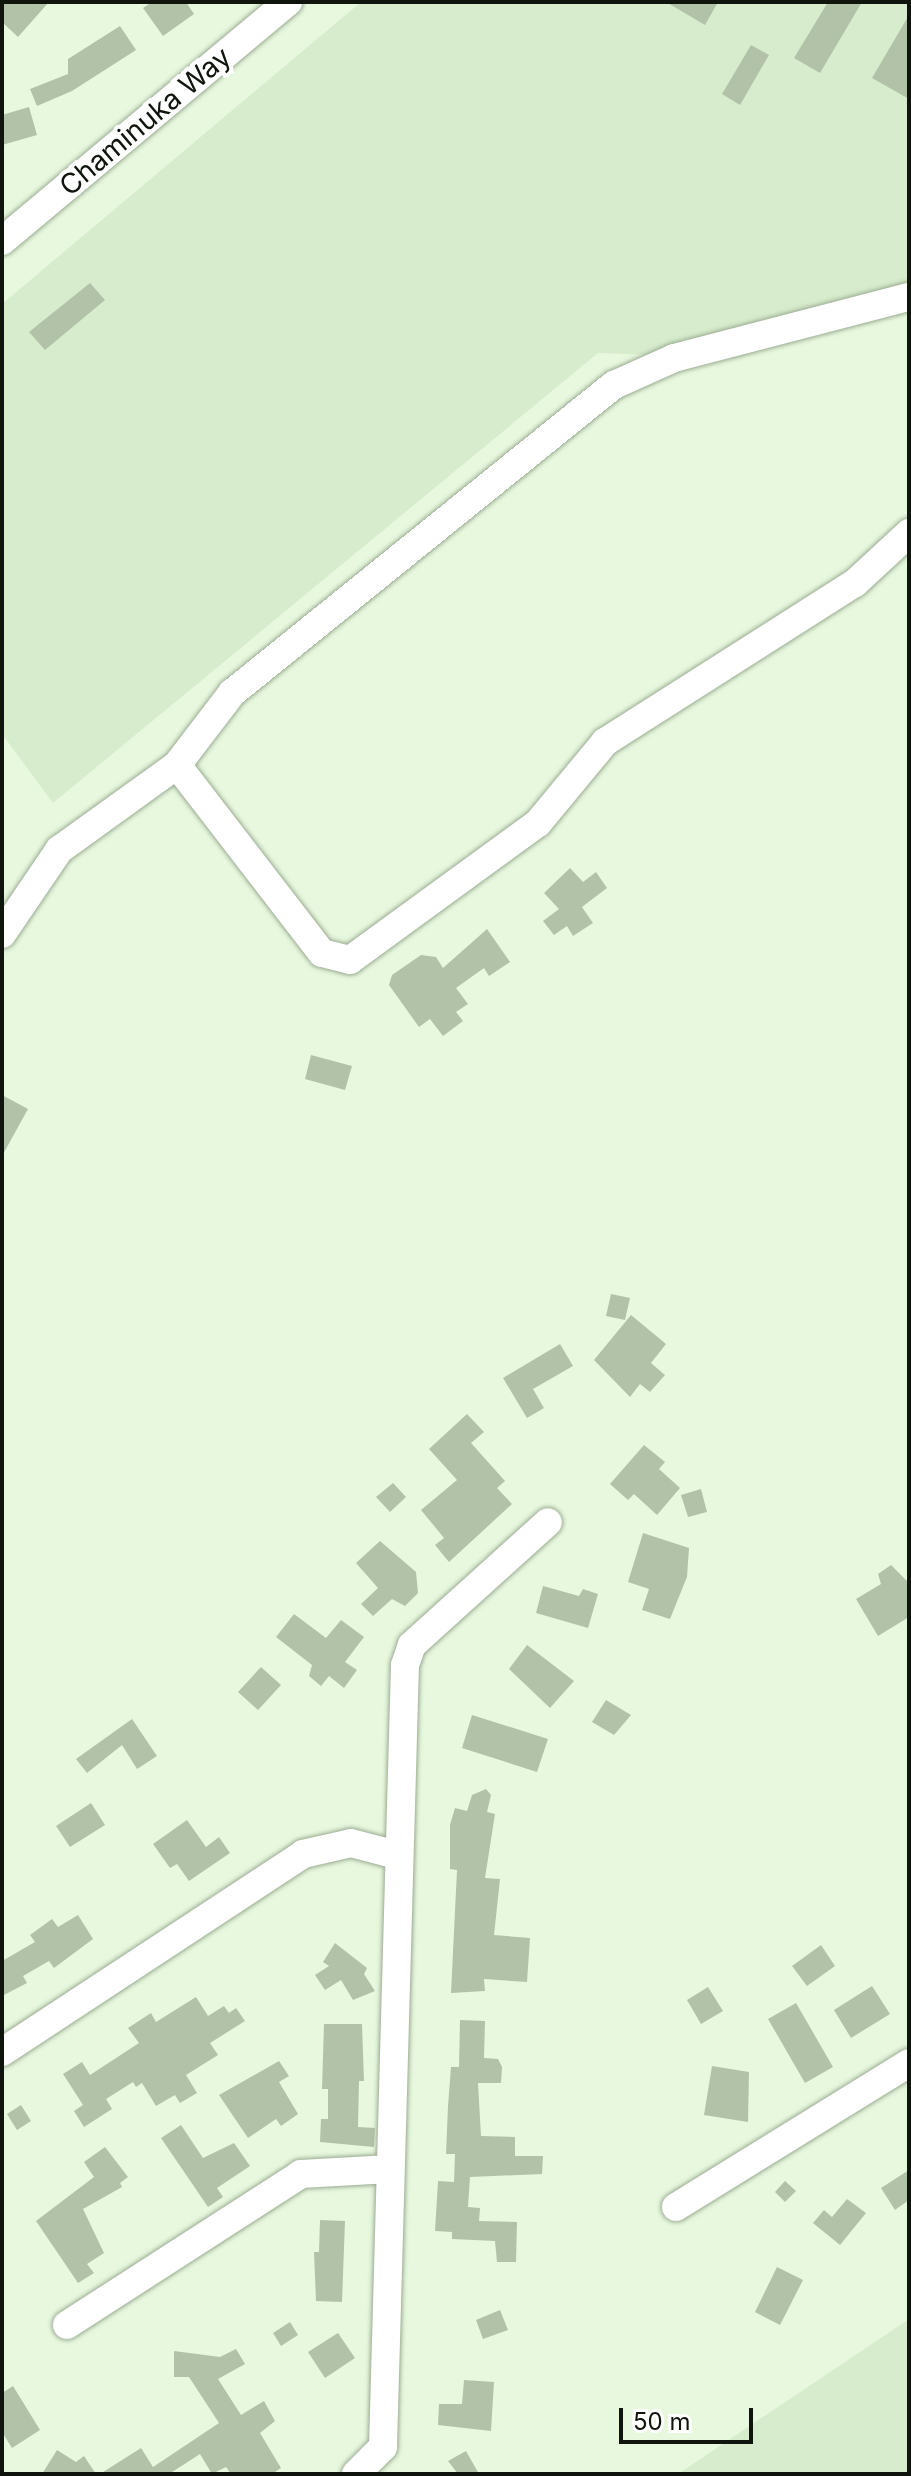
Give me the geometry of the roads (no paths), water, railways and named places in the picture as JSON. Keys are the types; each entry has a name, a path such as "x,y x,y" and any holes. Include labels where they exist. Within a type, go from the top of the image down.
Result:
{"street":[{"name":"Chaminuka Way","path":"2,241 288,2"},
{"path":"2,934 59,850 177,765 232,693 614,385 674,358 909,297"},
{"path":"177,765 322,953 350,960 538,823 605,742 855,583 909,533"},
{"path":"356,2474 383,2447 397,1855 405,1665 412,1645 548,1522"},
{"path":"2,2052 303,1854 351,1843 397,1855"},
{"path":"676,2207 909,2063"},
{"path":"67,2325 301,2174 390,2169"}]}
